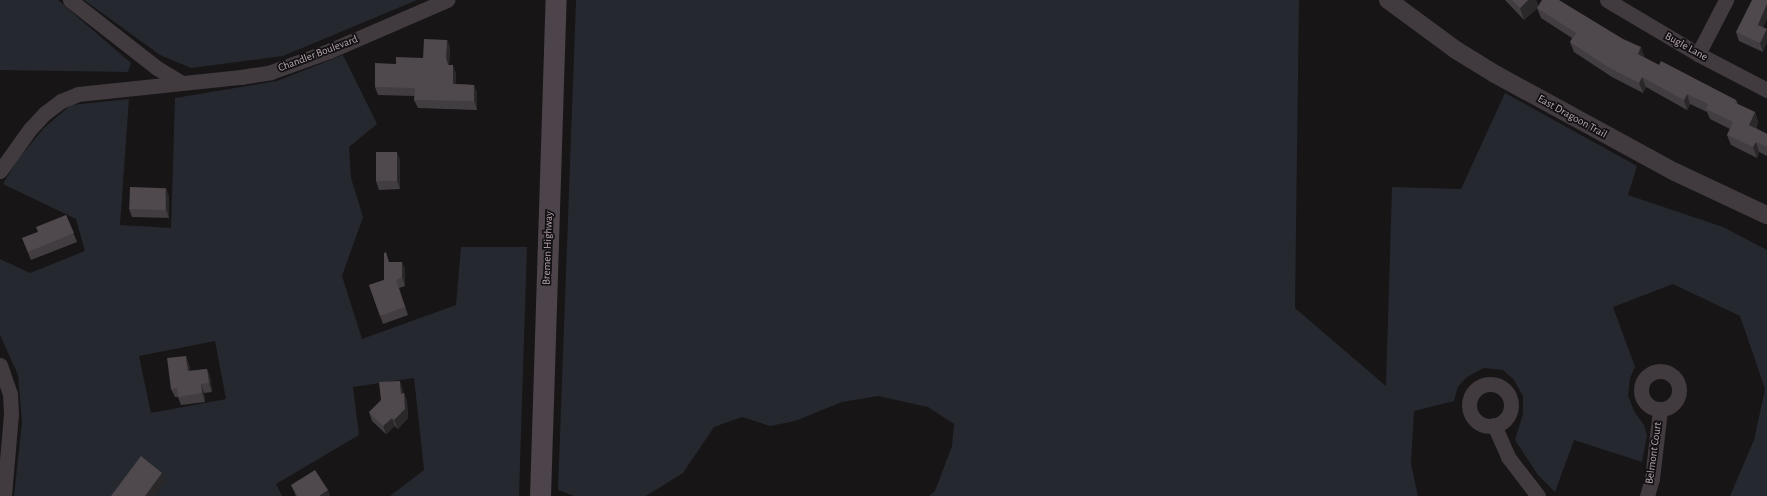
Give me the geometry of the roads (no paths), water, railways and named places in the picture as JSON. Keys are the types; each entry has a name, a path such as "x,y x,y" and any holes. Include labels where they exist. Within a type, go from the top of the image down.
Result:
{"main road":[{"name":"Bremen Highway","path":"540,496 556,0"}],"street":[{"path":"70,0 157,68 182,83"},
{"name":"Chandler Boulevard","path":"0,171 30,128 61,101 78,94 241,77 278,70 329,51 447,0"},
{"name":"East Dragoon Trail","path":"1388,0 1456,50 1509,82 1675,172 1767,215"},
{"name":"Bugle Lane","path":"1607,0 1698,54 1767,90"},
{"path":"1698,54 1726,0"},
{"path":"0,365 10,394 11,414 4,496"},
{"name":"Belmont Court","path":"1647,496 1652,479 1660,410"},
{"path":"1494,425 1508,457 1538,496"}]}
